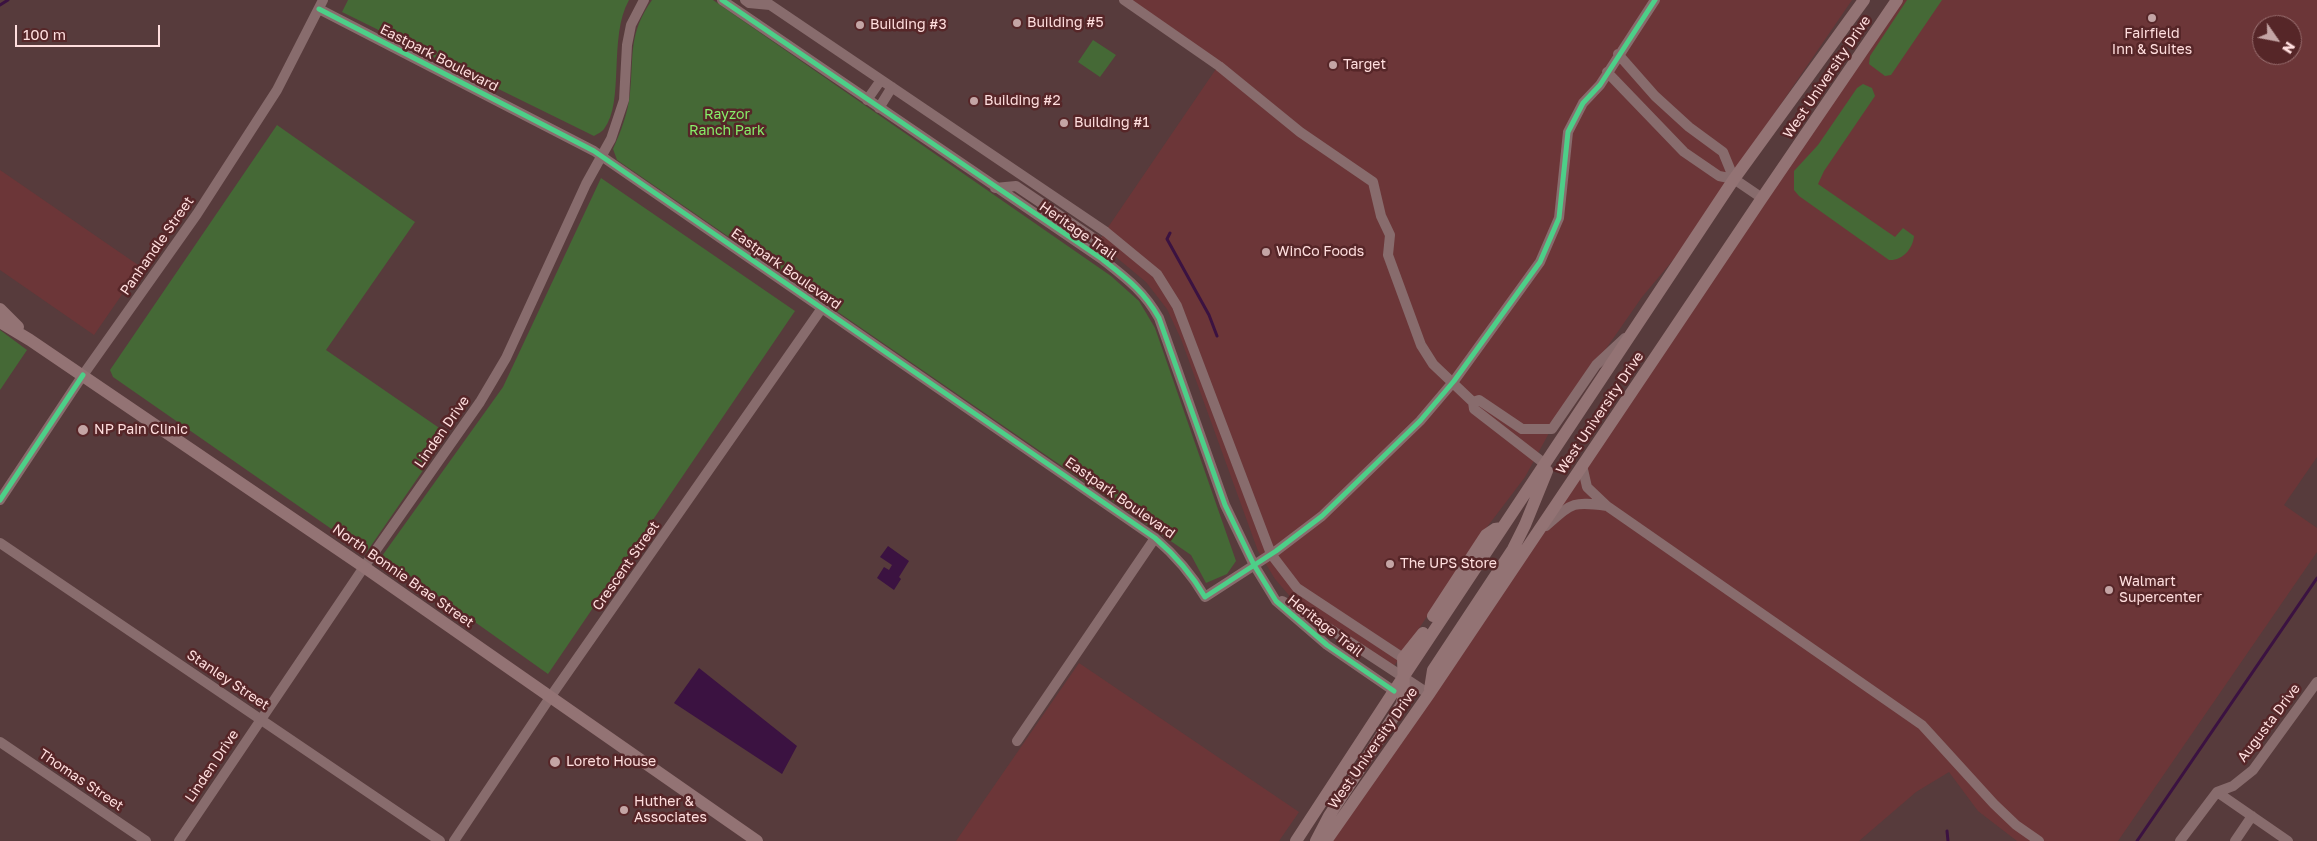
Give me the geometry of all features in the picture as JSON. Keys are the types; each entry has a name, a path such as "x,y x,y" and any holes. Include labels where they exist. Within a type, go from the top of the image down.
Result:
{"main road":[{"name":"West University Drive","path":"1296,841 1402,678 1734,179 1862,0"},
{"name":"West University Drive","path":"1326,841 1429,694 1897,0"},
{"name":"North Bonnie Brae Street","path":"0,309 30,340"},
{"name":"North Bonnie Brae Street","path":"0,322 83,375 364,567 757,841"},
{"path":"1429,694 1433,670 1513,549 1525,525 1557,445"},
{"path":"1316,841 1402,704 1404,691 1402,658 1416,642 1486,535 1495,529 1502,528"}],"street":[{"name":"Linden Drive","path":"179,841 364,567 480,402 506,358 586,184 611,139 624,100 627,44 631,25 644,0"},
{"name":"Heritage Trail","path":"722,0 995,188 1102,259 1135,285 1148,299 1159,318 1224,505 1272,596 1327,644 1394,691"},
{"path":"745,0 750,3 767,3"},
{"path":"1124,0 1219,66 1300,132 1373,182 1381,216 1390,235 1388,254 1421,345 1433,364 1473,402 1474,409 1545,464"},
{"path":"1254,565 1322,516 1420,420 1452,384 1540,262 1559,218 1568,132 1583,102 1600,85 1618,54 1655,0"},
{"name":"Heritage Trail","path":"767,3 1106,232 1157,274 1177,306 1271,554 1297,588 1402,658"},
{"name":"Eastpark Boulevard","path":"321,4 602,156 1155,538 1189,570 1205,597 1254,565"},
{"name":"Panhandle Street","path":"0,500 83,375 197,214 277,90 321,4"},
{"path":"1618,54 1656,96 1689,127 1724,152 1734,179"},
{"path":"1607,72 1684,152 1719,176 1734,179 1762,198"},
{"path":"868,100 881,80"},
{"path":"879,108 892,88"},
{"path":"995,188 1016,186 1099,242"},
{"name":"Crescent Street","path":"454,841 551,696 822,308"},
{"path":"1473,402 1479,400 1522,429 1552,430 1596,365 1635,329"},
{"path":"1582,465 1587,487 1607,506 1922,725 1994,804 2016,825 2039,841"},
{"path":"1537,533 1570,505 1586,503 1607,506"},
{"path":"1017,741 1155,538"},
{"name":"Stanley Street","path":"0,543 440,841"},
{"name":"Heritage Trail","path":"1272,596 1308,614 1402,678 1429,694"},
{"name":"Augusta Drive","path":"2180,841 2217,792 2232,786 2253,770 2317,682"},
{"name":"Thomas Street","path":"0,742 146,841"},
{"path":"2217,792 2288,841"},
{"path":"2235,841 2252,816"}],"shaded area":[{"path":"1123,0 1852,0 1679,253 1642,297 1555,422 1525,477 1484,531 1394,666 1294,601 1275,579 1258,551 1181,339 1167,309 1146,282 1098,242 1218,66"},
{"path":"1897,0 2317,0 2317,457 2284,505 2317,528 2317,552 2118,841 2017,841 1978,811 1949,772 1916,792 1859,841 1326,841"},
{"path":"0,170 141,267 94,335 0,270"},
{"path":"888,546 909,561 899,577 901,579 894,590 877,578 884,567 889,570 892,565 880,557"},
{"path":"1079,663 1299,812 1279,841 956,841"},
{"path":"699,668 797,746 782,774 674,703"}],"green space":[{"path":"348,0 629,0 619,32 616,86 610,117 603,130 594,136 342,12"},
{"name":"Rayzor Ranch Park","path":"652,0 713,0 1111,276 1139,301 1155,328 1236,561 1227,574 1206,583 1191,555 617,160 613,149 628,108 636,34 644,12"},
{"path":"1907,0 1942,0 1891,75 1885,76 1869,64 1870,56"},
{"path":"1093,40 1116,55 1100,77 1078,62"},
{"path":"1863,84 1872,88 1875,96 1824,171 1818,184 1895,237 1903,228 1914,236 1909,250 1894,260 1889,260 1799,196 1794,190 1794,171 1818,145 1857,88"},
{"path":"277,125 415,222 326,350 448,434 366,553 113,377 110,370"},
{"path":"601,178 795,311 548,674 382,556 503,387"},
{"path":"0,330 27,350 0,390"}],"waterway":[{"path":"0,5 8,0"},
{"path":"1170,233 1167,239 1209,315 1217,336"},
{"path":"2137,841 2317,578"},
{"path":"1947,831 1948,841"}],"cycle path":[{"path":"722,0 1102,259 1141,292 1159,318 1225,505 1254,565 1276,601 1327,645 1394,691"},
{"path":"319,9 594,151 1155,538 1183,565 1205,597 1276,551 1322,516 1420,421 1454,381 1540,262 1559,218 1568,132 1583,103 1600,85 1655,0"},
{"path":"0,500 83,375"}],"place":[{"name":"Fairfield Inn & Suites","path":"2152,18"},
{"name":"Building #5","path":"1017,23"},
{"name":"Building #3","path":"860,25"},
{"name":"Target","path":"1333,65"},
{"name":"Building #2","path":"974,101"},
{"name":"Building #1","path":"1064,123"},
{"name":"WinCo Foods","path":"1266,252"},
{"name":"NP Pain Clinic","path":"83,430"},
{"name":"The UPS Store","path":"1390,564"},
{"name":"Walmart Supercenter","path":"2109,590"},
{"name":"Loreto House","path":"555,762"},
{"name":"Huther & Associates","path":"624,810"}]}
